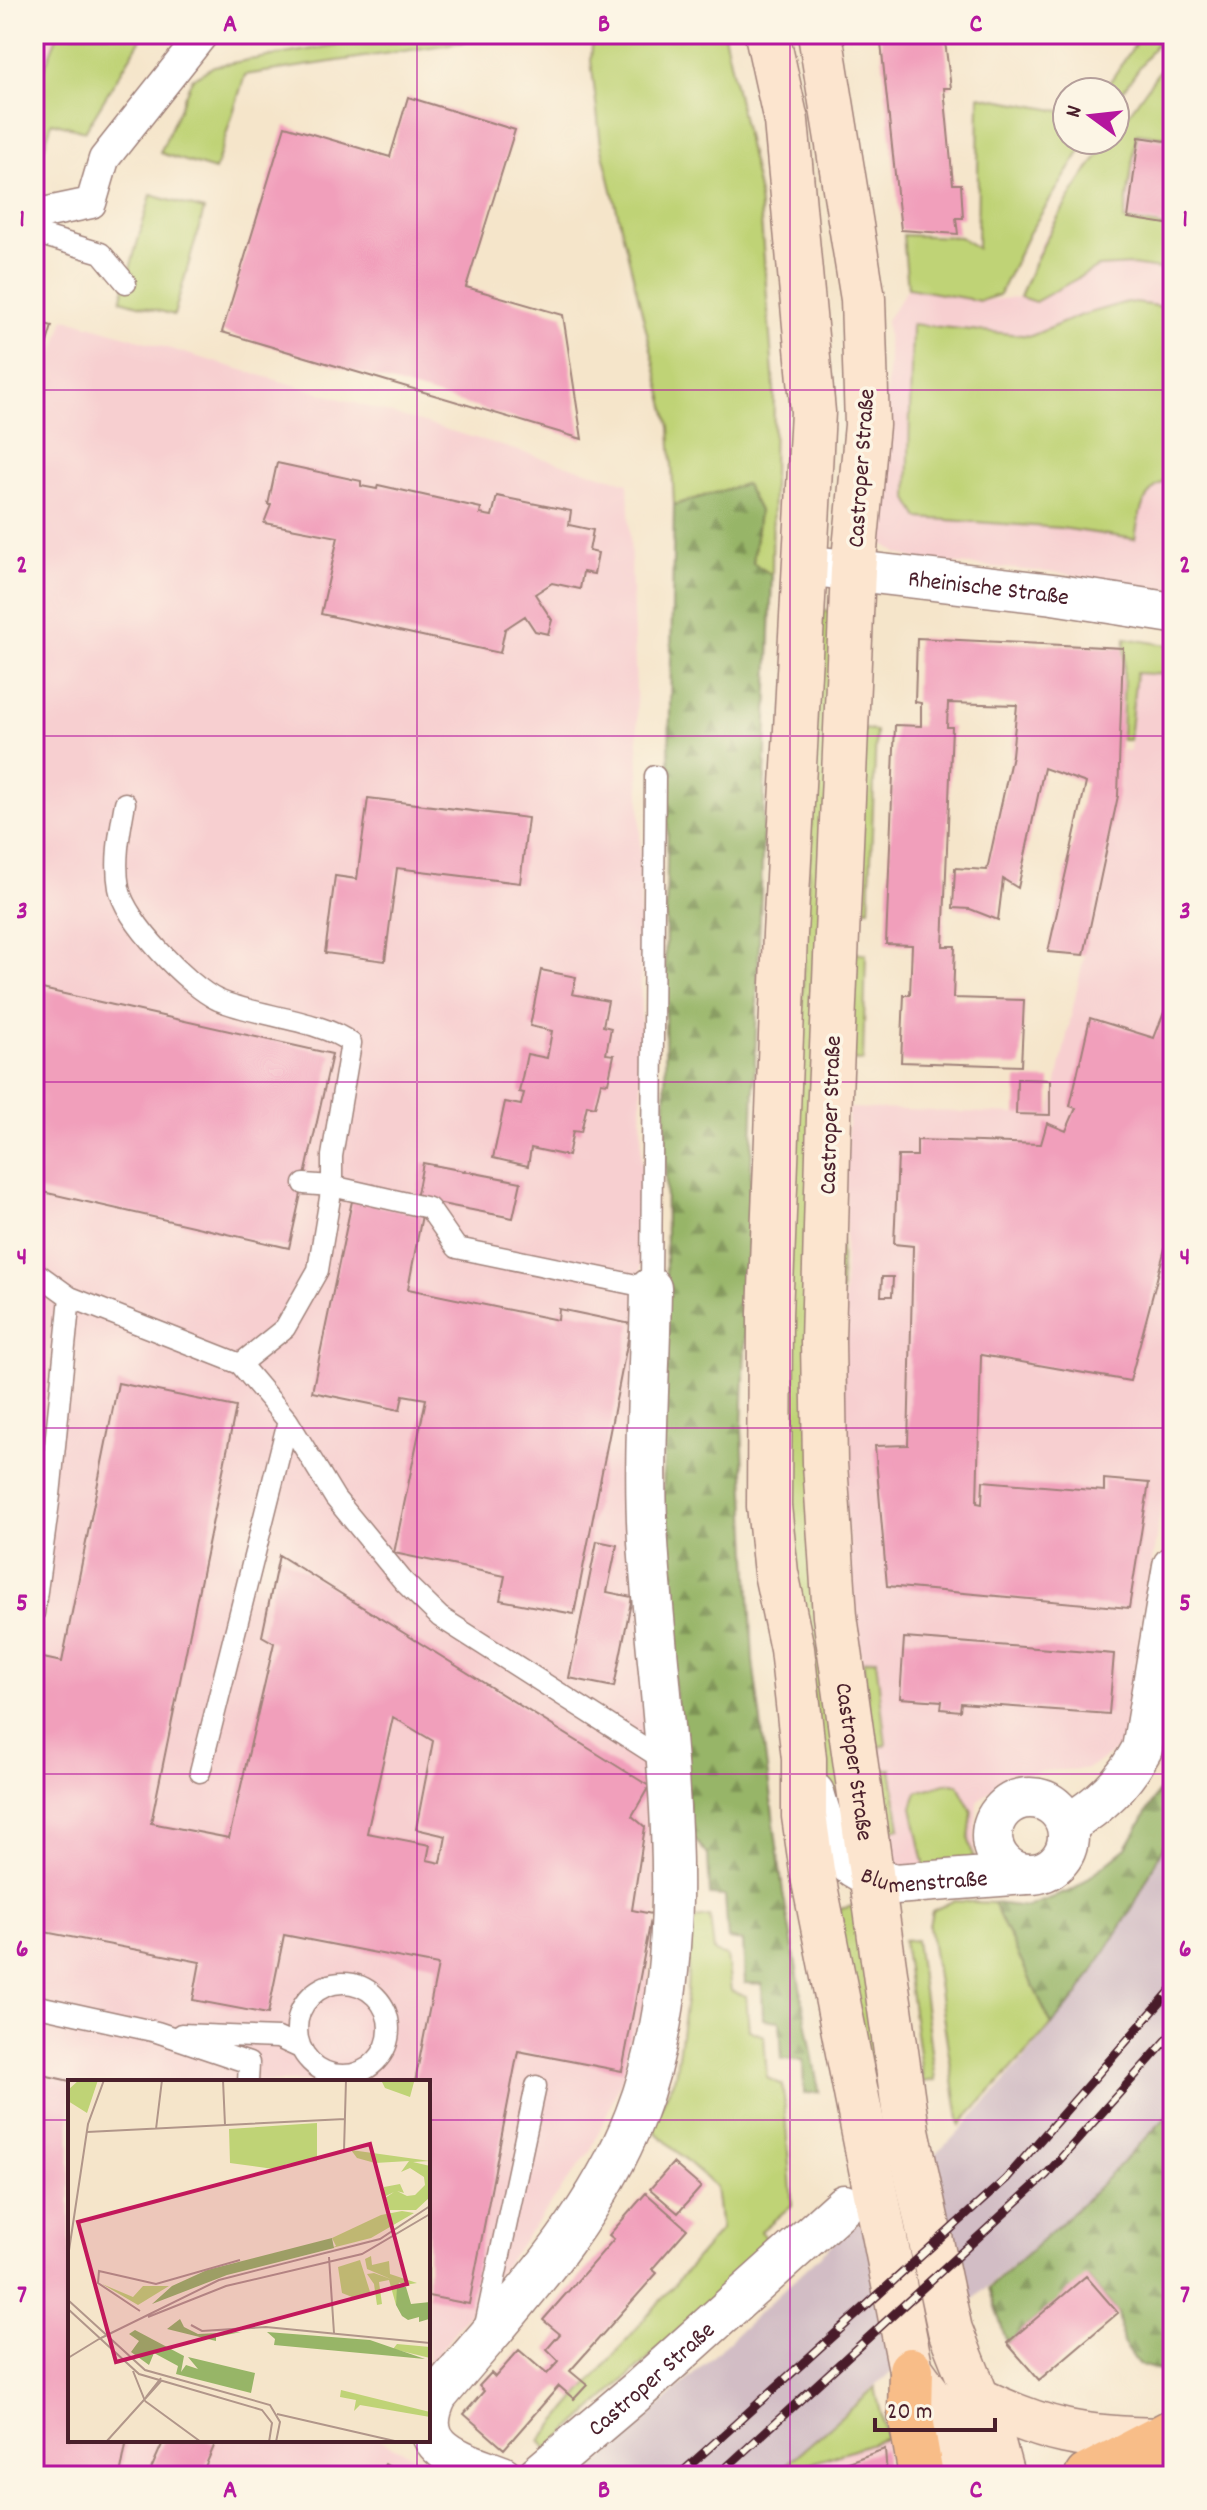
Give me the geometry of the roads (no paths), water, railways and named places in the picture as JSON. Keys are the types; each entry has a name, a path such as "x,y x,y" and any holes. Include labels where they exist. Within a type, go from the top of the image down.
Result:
{"main road":[{"name":"Castroper Straße","path":"767,34 786,121 812,398 770,1314 769,1506 776,1573 792,1649 804,1759 804,1816 812,1871 886,2193 911,2370 937,2406 958,2476"},
{"name":"Castroper Straße","path":"820,34 863,299 867,425 853,570 829,1102 823,1341 825,1463 835,1616 907,2130 886,2193 950,2330 1002,2476"},
{"path":"911,2370 910,2413 921,2476"},
{"path":"977,2399 1020,2420 1060,2433 1166,2435"},
{"path":"1087,2476 1166,2435"}],"street":[{"path":"34,215 91,203 104,159 203,34"},
{"name":"Rheinische Straße","path":"804,565 1053,594 1173,613"},
{"path":"430,2409 437,2396 535,2279 605,2176 634,2120 650,2076 662,2019 670,1915 667,1762 647,1536 651,1288"},
{"path":"1067,1825 1096,1807 1130,1773 1142,1749 1173,1566"},
{"name":"Blumenstraße","path":"804,1759 830,1846 847,1863 874,1879 895,1884 1040,1873 1057,1864 1067,1848 1067,1825 1060,1812 1044,1800 1027,1797 1010,1803 1000,1812 992,1837 997,1855 1010,1869 1026,1874"},
{"name":"Castroper Straße","path":"537,2476 886,2193"},
{"path":"430,2433 438,2448 502,2476"}],"lane":[{"path":"34,233 101,253 126,283"},
{"path":"304,1184 332,1186 429,1208 457,1248 651,1288 655,776"},
{"path":"125,803 117,843 119,890 142,929 173,966 217,999 351,1043 332,1156 332,1186 318,1270 285,1328 240,1364"},
{"path":"34,1271 70,1297 240,1364 288,1421 335,1498 404,1582 440,1617 667,1762"},
{"path":"34,1613 70,1297"},
{"path":"200,1772 288,1421"},
{"path":"345,1981 373,1992 386,2011 390,2029 385,2048 366,2069 324,2077 300,2048 296,2029 298,2013 310,1995 327,1984 345,1981"},
{"path":"34,2005 157,2032 249,2063 248,2080"},
{"path":"157,2032 278,2038 300,2048"},
{"path":"482,2342 536,2086"}],"railway":[{"path":"678,2476 1006,2179 1173,1988"},
{"path":"717,2476 1046,2175 1173,2033"}]}
